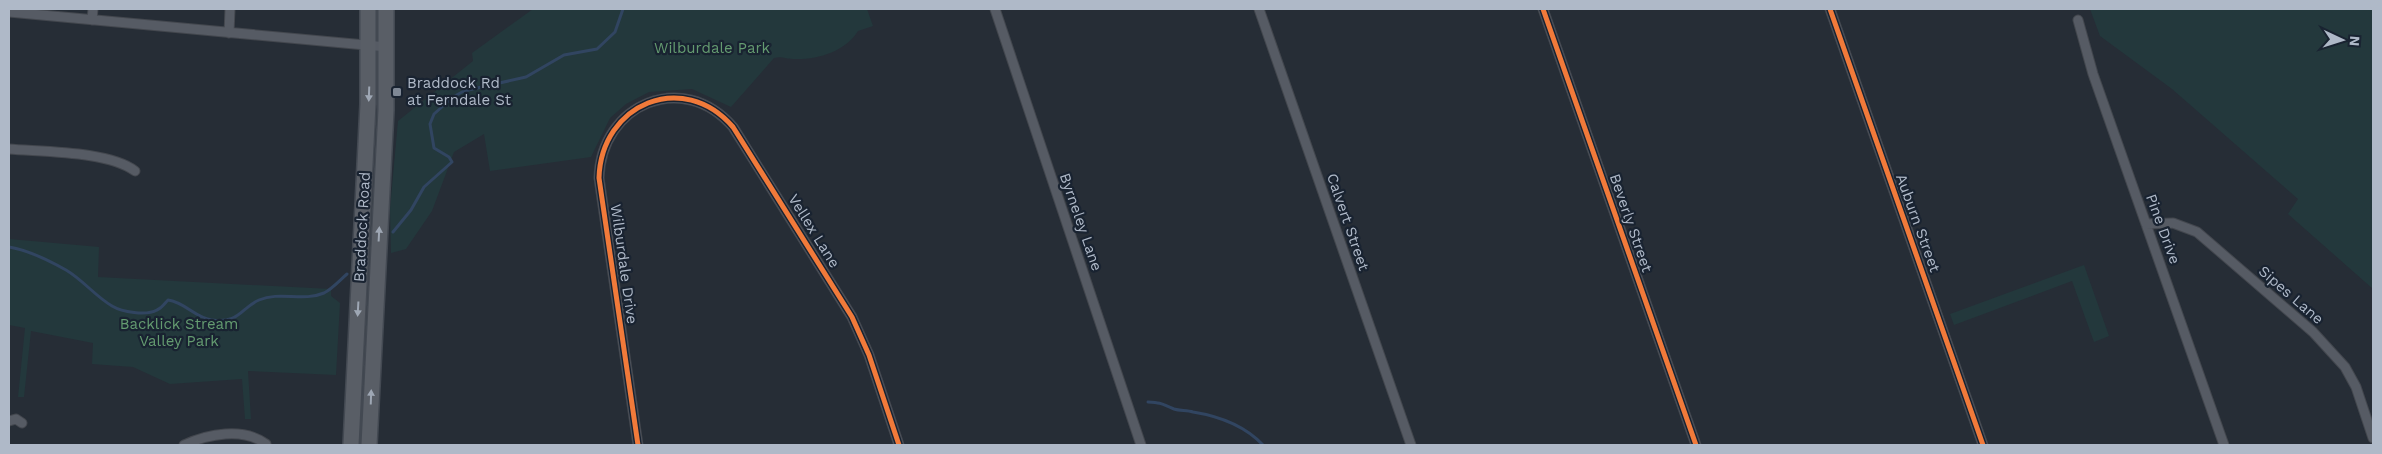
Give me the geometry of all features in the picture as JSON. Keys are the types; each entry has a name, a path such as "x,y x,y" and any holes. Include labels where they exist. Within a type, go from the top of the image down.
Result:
{"main road":[{"name":"Braddock Road","path":"351,445 368,113 368,9"},
{"name":"Braddock Road","path":"369,445 387,48 386,9"}],"street":[{"path":"92,20 93,9"},
{"path":"229,33 230,9"},
{"name":"Byrneley Lane","path":"996,9 1141,445"},
{"name":"Calvert Street","path":"1259,9 1411,445"},
{"name":"Beverly Street","path":"1543,9 1696,445"},
{"name":"Auburn Street","path":"1830,9 1983,445"},
{"path":"9,12 387,48"},
{"name":"Pine Drive","path":"2078,20 2093,74 2224,445"},
{"name":"Vellex Lane","path":"645,104 665,99 691,100 716,110 733,127 852,317 869,355 899,445"},
{"name":"Wilburdale Drive","path":"638,445 599,178 602,152 607,139 624,118 645,104"},
{"path":"9,149 111,159 127,165 135,172"},
{"name":"Sipes Lane","path":"2146,224 2173,223 2197,232 2313,332 2345,367 2356,387 2373,438"},
{"path":"9,421 16,419 22,423"},
{"path":"184,445 209,436 229,434 257,438 266,444"}],"green space":[{"name":"Wilburdale Park","path":"533,9 867,9 873,26 858,31 846,44 821,56 802,59 774,58 731,107 692,89 649,92 626,104 610,118 591,157 490,171 484,134 454,152 432,211 406,249 391,253 390,209 398,121 473,61 472,53"},
{"path":"2090,9 2373,9 2373,289 2288,214 2298,199 2172,89 2100,36"},
{"name":"Backlick Stream Valley Park","path":"9,239 99,247 98,277 331,289 331,296 340,303 336,375 248,371 251,419 245,419 242,379 170,384 133,367 92,364 93,343 31,331 24,397 18,397 25,328 9,325"},
{"path":"2084,265 2109,336 2094,342 2072,281 1954,325 1950,314"}],"waterway":[{"path":"393,232 411,210 424,187 452,162 449,157 434,148 430,124 434,114 453,97 464,91 526,77 564,55 597,49 615,32 623,9"},
{"path":"9,247 31,253 66,270 116,308 147,313 159,309 168,300 174,301 206,319 221,321 234,318 253,303 267,297 316,296 333,287 347,274"},
{"path":"1148,402 1160,403 1176,410 1221,419 1240,427 1263,445"}],"cycle path":[{"path":"1543,9 1696,445"},
{"path":"1830,9 1983,445"},
{"path":"638,445 599,178 603,152 614,131 629,114 648,103 669,98 691,100 713,110 733,127 852,317 869,355 899,445"}],"place":[{"name":"Braddock Rd at Ferndale St","path":"397,92"}]}
